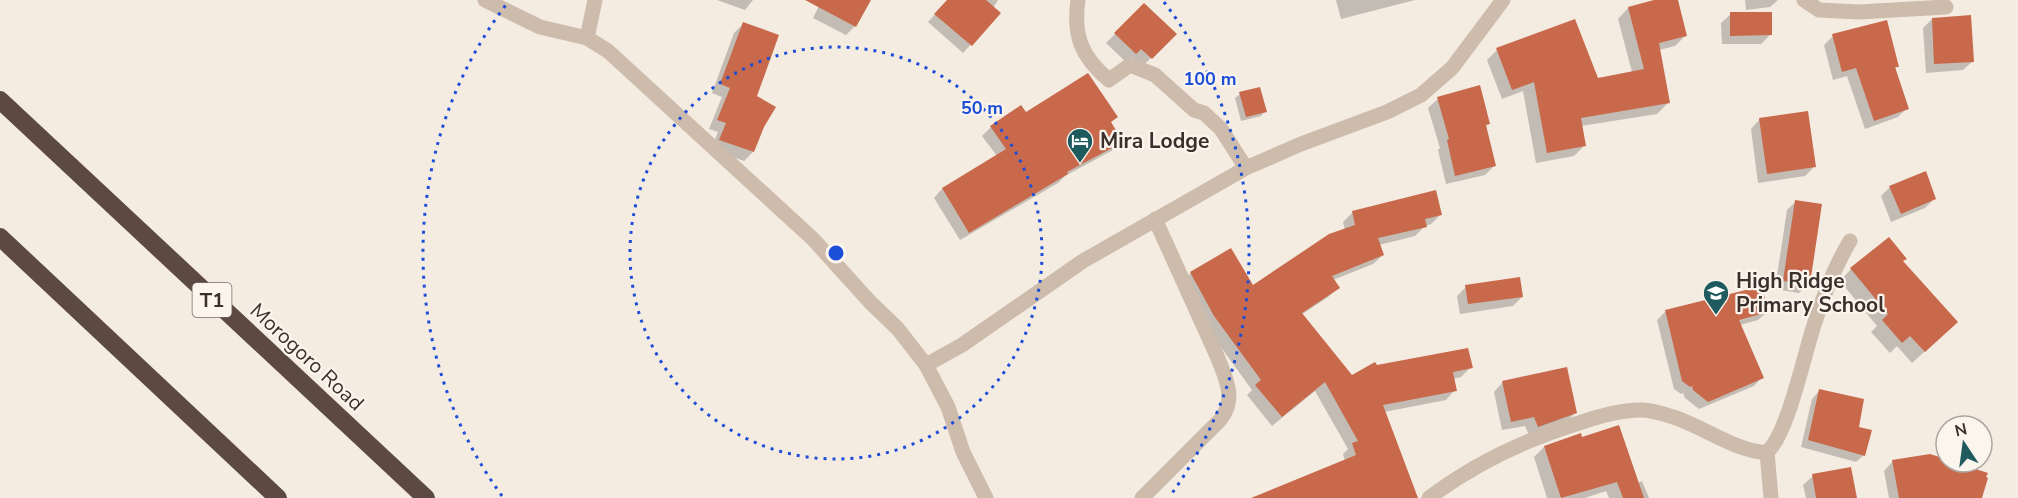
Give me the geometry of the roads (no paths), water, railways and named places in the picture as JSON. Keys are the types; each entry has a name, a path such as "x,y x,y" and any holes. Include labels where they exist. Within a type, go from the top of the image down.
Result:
{"highway":[{"name":"Morogoro Road","path":"0,100 426,498"},
{"path":"0,237 278,498"}],"street":[{"path":"485,0 540,27 587,38 608,51 813,238 870,302 898,329 926,365 948,407 963,452 986,498"},
{"path":"587,38 595,0"},
{"path":"1078,0 1076,17 1080,46 1097,70 1109,80 1130,65 1155,75 1180,99 1194,110 1204,113 1221,129 1246,168"},
{"path":"926,365 982,332 1083,261 1246,168 1301,144 1387,112 1420,95 1452,68 1503,0"},
{"path":"1804,0 1819,9 1859,12 1946,7"},
{"path":"1142,498 1220,420 1228,411 1230,402 1226,379 1217,356 1155,219"},
{"path":"1771,498 1767,452 1776,442 1787,416 1827,288 1840,257 1850,241"},
{"path":"1429,498 1456,477 1496,454 1541,434 1612,412 1644,410 1675,417 1751,450 1767,452"}],"place":[{"name":"Mira Lodge","path":"1080,164"},
{"name":"High Ridge Primary School","path":"1716,316"}]}
